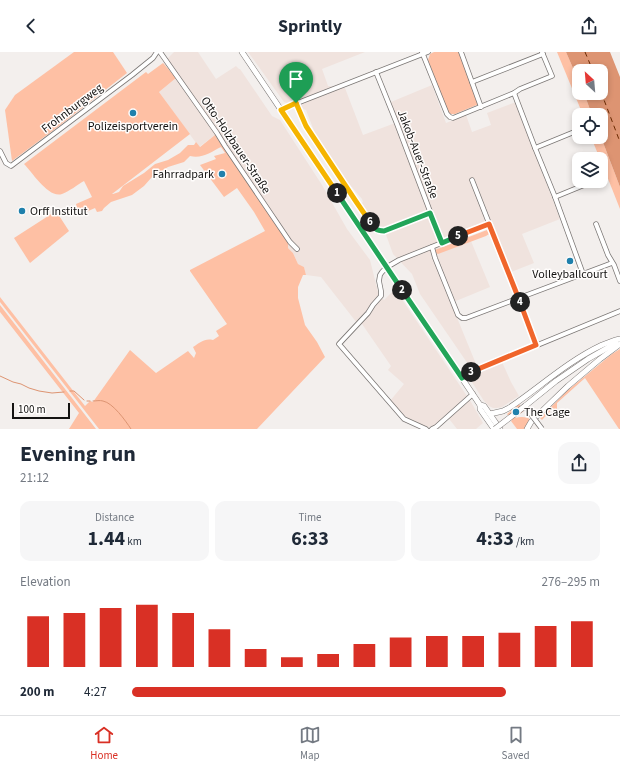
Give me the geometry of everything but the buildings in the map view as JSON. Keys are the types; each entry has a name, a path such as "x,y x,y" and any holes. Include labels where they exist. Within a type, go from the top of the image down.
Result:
{"main road":[{"path":"242,52 473,394 480,405 480,409 494,429 556,381 588,359 620,340"},
{"path":"490,414 509,408 577,359 594,349 612,341 620,340"},
{"path":"527,429 541,412 568,386 620,344"},
{"path":"480,405 484,406 500,429"}],"street":[{"name":"Frohnburgweg","path":"0,151 6,163 11,166 132,75 158,52"},
{"name":"Otto-Holzbauer-Straße","path":"158,52 218,133 229,152 290,242 297,248"},
{"path":"281,110 422,53 428,52"},
{"path":"461,52 481,106"},
{"path":"422,53 447,114 453,118 552,76 542,53 472,82"},
{"name":"Jakob-Auer-Straße","path":"376,72 442,243"},
{"path":"514,93 556,197 583,274"},
{"path":"296,103 306,126 355,200 378,231 384,231 430,213"},
{"path":"535,148 572,133"},
{"path":"472,180 536,345"},
{"path":"556,197 577,188"},
{"path":"426,429 404,419 339,344 368,313 373,304 381,296 379,279 382,272 387,267 489,224"},
{"path":"596,224 620,281"},
{"path":"432,247 451,300 458,315 462,318 466,318 612,264"},
{"path":"462,378 477,370 620,311"},
{"path":"432,429 473,394"},
{"path":"525,406 542,429"}],"shaded area":[{"path":"74,52 113,52 127,73 12,161 5,110 15,95"},
{"path":"174,52 198,52 216,79 236,66 240,69 272,116 280,120 322,185 347,229 370,260 379,296 384,300 395,289 471,402 483,423 476,429 457,429 446,415 434,426 427,427 413,422 401,413 390,401 404,384 388,370 391,366 362,324 357,323 321,277 306,275 304,267 298,264 293,253 288,248 288,243 215,135 199,147 159,92 175,79 163,63"},
{"path":"248,52 365,52 322,69 328,86 345,88 363,135 398,122 391,102 432,85 446,123 466,115 472,132 491,125 487,113 516,102 560,219 522,234 534,263 506,274 487,221 466,229 490,287 451,303 476,364 471,366 468,364 420,294 412,274 393,254 385,232 376,225 361,203 363,202 362,199 340,173 316,136 306,110 284,102"},
{"path":"434,52 459,52 479,104 455,114 451,114 447,111 428,60 430,54"},
{"path":"557,52 566,52 572,66 572,88"},
{"path":"566,52 610,52 620,77 620,187 608,152 604,144 608,144 608,108 589,108 587,100 608,100 608,64 572,64 572,66"},
{"path":"163,63 176,78 159,92 190,134 112,194 119,192 123,186 155,164 168,160 180,153 188,145 194,145 196,142 200,147 215,135 288,243 288,248 293,253 298,264 304,267 306,275 303,275 298,287 298,298 305,325 325,357 257,429 99,429 0,302 0,297 85,406 90,401 93,402 130,350 156,373 188,351 194,358 196,353 193,347 202,341 213,340 219,336 216,331 227,324 190,270 265,231 237,188 224,197 200,165 216,159 214,156 225,153 221,147 202,156 190,156 184,162 168,167 152,177 144,186 132,195 111,202 102,211 97,212 95,208 86,212 80,213 78,211 76,204 92,197 84,181 65,193 52,193 46,189 24,164 146,72 148,74"},
{"path":"577,100 587,100 589,108 580,108"},
{"path":"594,144 604,144 607,152 597,152"},
{"path":"608,155 620,187 620,209 608,179"},
{"path":"56,211 69,231 30,263 14,238"},
{"path":"487,230 489,234 486,236 438,254 436,253 435,250"},
{"path":"0,305 96,429 69,429 79,413 0,312"},
{"path":"620,349 620,429 585,378 557,403 557,411 553,408 542,420 540,418 567,391"},
{"path":"502,362 519,396 502,407 493,408 484,401 470,379 472,375 479,371"},
{"path":"519,404 524,411 515,418 525,417 531,420 525,429 517,429 507,414"}],"waterway":[{"path":"0,376 39,391 52,393 64,392"},
{"path":"70,391 74,391 84,400"},
{"path":"93,401 107,402 118,412 131,429"}],"ferry route":[{"path":"585,52 590,64"},
{"path":"604,100 620,142"}],"place":[{"name":"Polizeisportverein","path":"133,113"},
{"name":"Fahrradpark","path":"222,174"},
{"name":"Orff Institut","path":"22,211"},
{"name":"Volleyballcourt","path":"570,261"},
{"name":"The Cage","path":"516,412"}],"route":[{"path":"296,103 306,126 355,200 378,231 384,231 430,213 442,243 489,224 536,345 467,374 462,378 281,110 296,103"}]}
